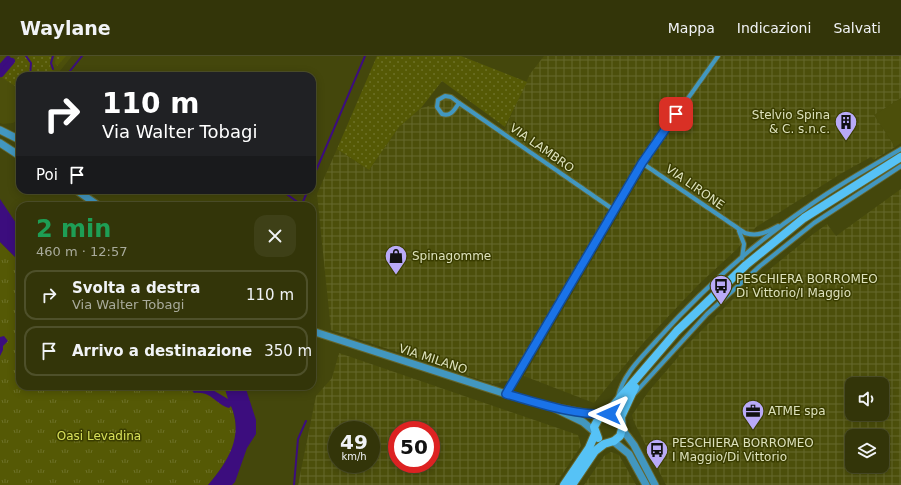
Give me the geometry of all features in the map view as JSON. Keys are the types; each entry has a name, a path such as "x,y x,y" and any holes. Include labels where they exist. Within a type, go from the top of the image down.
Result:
{"main road":[{"path":"564,485 586,452 595,433 596,421 617,403 645,368 709,299 762,251 812,213 901,157"},
{"path":"876,173 901,162"},
{"path":"572,485 591,456 601,446 620,436 627,401 645,368"},
{"path":"605,414 615,416 622,425"},
{"path":"595,433 601,440 611,441"}],"street":[{"path":"506,394 642,163 718,56"},
{"path":"445,96 451,97 459,103 452,113 447,115 442,114 437,107 438,100 445,96"},
{"name":"VIA LAMBRO","path":"459,103 614,210"},
{"path":"0,130 16,138"},
{"path":"0,143 16,153"},
{"path":"617,403 620,390 626,376 644,354 689,307 741,259 807,207 901,149"},
{"name":"VIA LIRONE","path":"642,163 745,233 756,235 767,232 787,222"},
{"path":"627,401 646,383 707,314 760,266 814,223 901,166"},
{"path":"81,194 93,202"},
{"path":"736,228 741,233 744,244 741,259"},
{"name":"VIA MILANO","path":"316,332 506,394 548,406 590,414 605,414"},
{"name":"VIA MILANO","path":"548,406 583,422 595,433"},
{"path":"622,425 655,485"},
{"path":"611,441 628,452 646,485"}],"shaded area":[{"path":"0,56 72,56 59,72 16,72 16,121 13,123 0,123"},
{"path":"544,56 718,56 653,146 514,380 493,384 331,330 317,194 337,149 369,170 399,127 421,108 437,104 447,96 503,133 530,74"},
{"path":"722,56 901,56 901,98 874,115 895,147 874,160 871,157 842,173 756,227 737,249 698,285 644,342 594,403 524,376 647,166 647,162"},
{"path":"901,98 901,143 895,147 874,115"},
{"path":"901,189 901,485 666,485 634,422 632,415 649,391 679,356 678,354 734,298 827,224 836,236"},
{"path":"0,199 16,223 16,258 0,242"},
{"path":"4,336 8,341 3,346 0,356 0,337"},
{"path":"339,353 578,435 581,446 555,485 298,485 316,396 332,378"},
{"path":"192,390 213,390 228,399 225,390 246,390 256,420 256,434 247,448 235,482 232,485 208,485 222,467 232,448 235,438 235,417 231,406 229,408 224,406 205,394 194,393"},
{"path":"611,452 619,455 636,485 584,485 604,456"}],"green space":[{"path":"19,56 51,56 50,67 52,72 16,72 16,86 1,77"},
{"path":"56,56 66,56 57,66 55,63"},
{"path":"377,56 461,56 527,82 505,127 442,81 421,108 399,127 369,170 337,149"},
{"name":"Oasi Levadina","path":"0,242 16,258 16,390 225,390 235,419 236,438 226,460 208,485 0,485"}],"waterway":[{"path":"26,56 31,63 30,72"},
{"path":"53,56 51,63 53,69"},
{"path":"69,72 82,56"},
{"path":"316,171 365,56"},
{"path":"0,68 8,59"},
{"path":"1,74 12,61"},
{"path":"286,194 298,202"},
{"path":"303,202 306,194"},
{"path":"294,485 298,439 306,421"}],"place":[{"name":"Stelvio Spina & C. s.n.c.","path":"846,142"},
{"name":"Spinagomme","path":"396,276"},
{"name":"PESCHIERA BORROMEO Di Vittorio/I Maggio","path":"721,306"},
{"name":"ATME spa","path":"753,430"},
{"name":"PESCHIERA BORROMEO I Maggio/Di Vittorio","path":"657,470"}],"route":[{"path":"609,414 603,415 583,413 548,406 506,394 642,163 676,114"}]}
